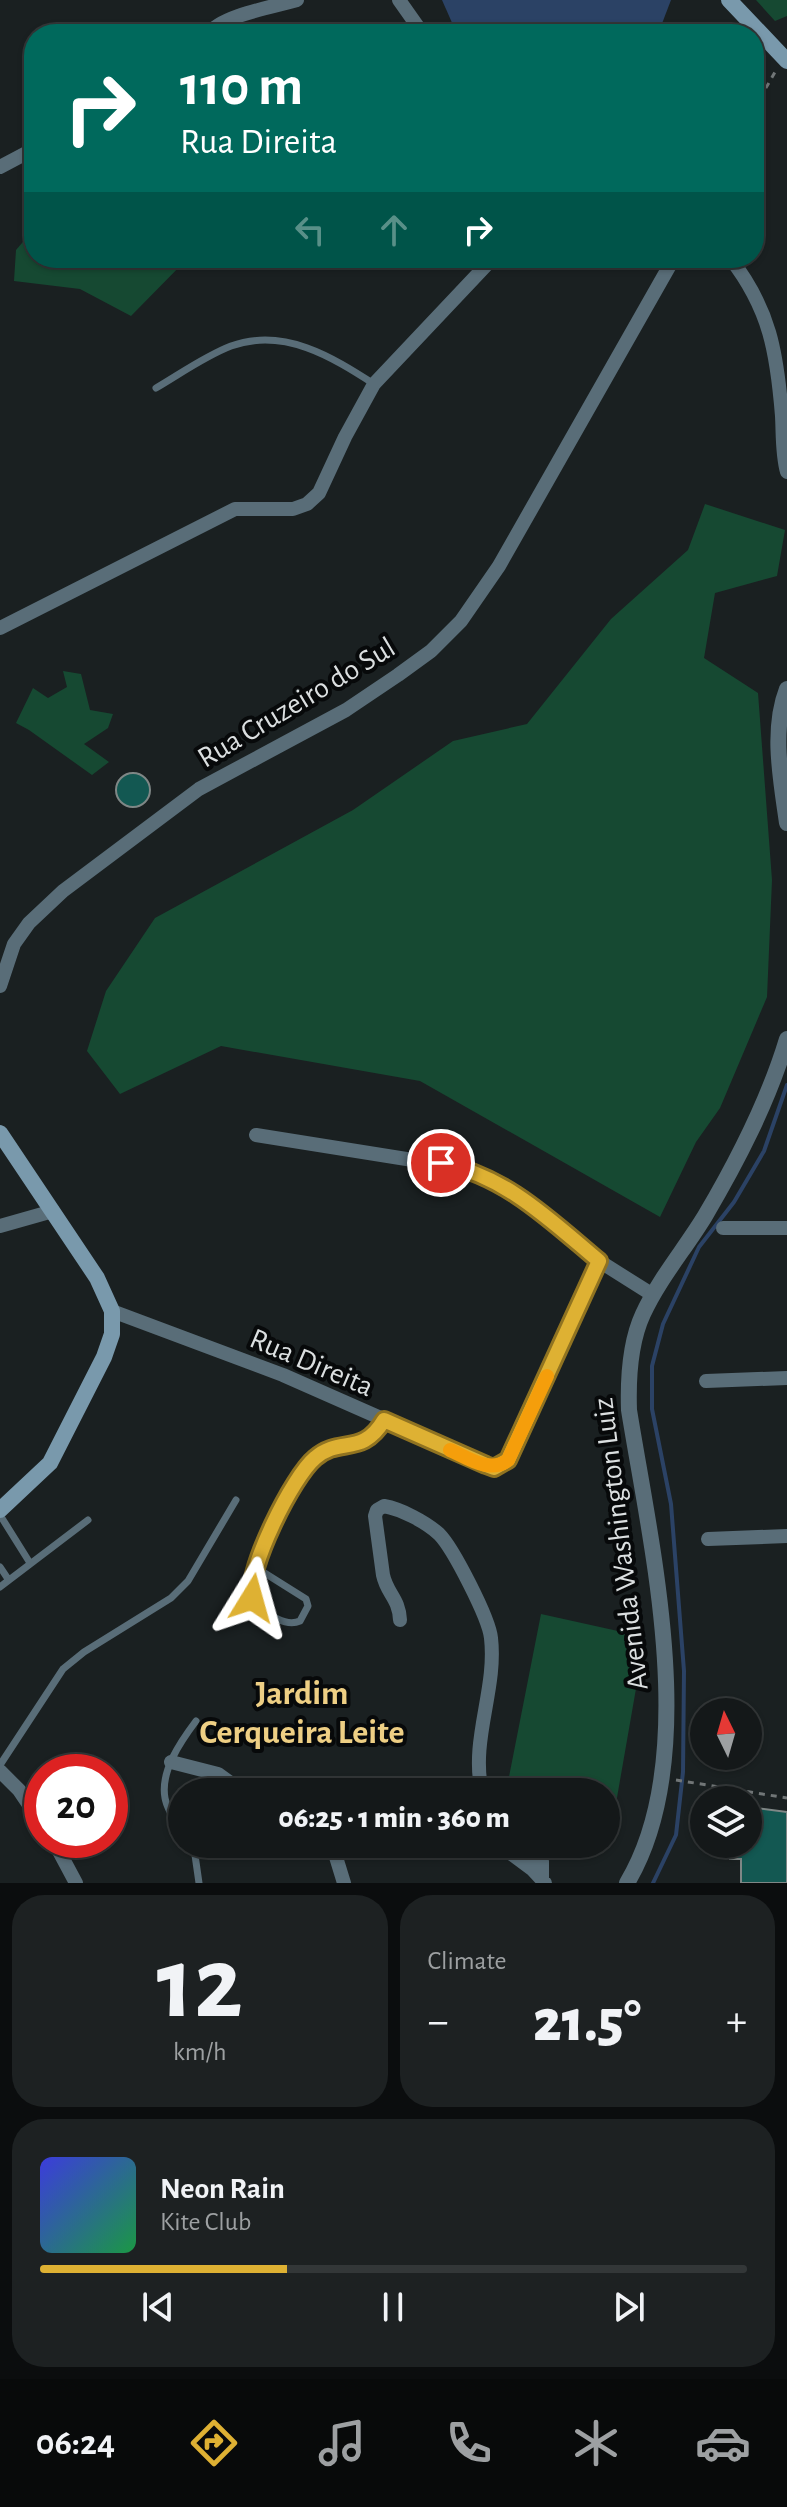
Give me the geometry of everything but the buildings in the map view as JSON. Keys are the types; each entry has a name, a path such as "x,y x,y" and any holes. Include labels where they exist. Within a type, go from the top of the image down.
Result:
{"main road":[{"path":"729,0 751,24"},
{"path":"764,38 785,60"},
{"path":"0,1133 97,1278 112,1311 112,1334 104,1357 50,1463 0,1512"}],"street":[{"path":"219,24 297,0"},
{"path":"399,0 416,24"},
{"path":"0,167 24,154"},
{"path":"0,628 235,509 293,509 307,504 319,493 374,384 484,268"},
{"name":"Rua Cruzeiro do Sul","path":"0,986 14,944 29,923 63,891 199,789 346,710 398,675 431,651 461,621 499,566 668,268"},
{"path":"738,268 750,282 765,313 776,359 787,472"},
{"path":"787,689 779,722 780,772 787,823"},
{"name":"Avenida Washington Luiz","path":"627,1883 645,1849 657,1806 663,1777 666,1725 657,1577 629,1383 642,1317 745,1147 787,1039"},
{"path":"256,1135 469,1169 520,1195 599,1261 653,1295"},
{"path":"0,1226 53,1211"},
{"path":"723,1228 787,1228"},
{"name":"Rua Direita","path":"112,1311 283,1375 486,1465 501,1466 508,1460 599,1261"},
{"path":"706,1381 787,1378"},
{"path":"400,1620 397,1600 387,1589 383,1575 375,1516 377,1510 384,1506 437,1532 447,1543 484,1615 491,1637 491,1667 479,1743 481,1778"},
{"path":"708,1539 787,1536"},
{"path":"171,1762 224,1778"},
{"path":"0,1768 24,1797"},
{"path":"63,1858 76,1883"},
{"path":"336,1858 344,1883"},
{"path":"515,1858 543,1881"},
{"path":"539,1858 543,1881"}],"lane":[{"path":"156,388 232,346 267,340 316,349 374,384"},
{"path":"255,1567 306,1599 308,1606 300,1621 292,1624 284,1622 253,1602 251,1580 255,1567 274,1524 310,1463 331,1449 370,1439 384,1420"},
{"path":"0,1768 63,1669 84,1652 171,1598 188,1581 236,1500"},
{"path":"0,1512 30,1563"},
{"path":"0,1587 88,1520"},
{"path":"0,1567 8,1579"},
{"path":"168,1778 171,1762 196,1721"},
{"path":"168,1780 165,1799 168,1805"},
{"path":"195,1858 199,1883"}],"path":[{"path":"764,93 785,60"},
{"path":"668,1778 787,1798"}],"green space":[{"path":"756,0 787,0 787,16 775,21"},
{"path":"24,241 24,268 178,268 131,316 80,289 14,281 16,250"},
{"path":"705,504 785,530 777,576 715,593 704,658 758,693 772,880 767,997 720,1108 696,1142 660,1217 420,1081 221,1046 120,1094 87,1051 106,991 155,918 353,810 453,741 527,724 611,619 688,550"},
{"path":"63,671 81,674 90,710 113,714 108,728 84,744 109,762 92,775 16,723 33,688 48,698 67,687"},
{"path":"541,1614 645,1637 620,1780 509,1778"}],"water":[{"path":"442,0 671,0 662,24 453,24"}],"waterway":[{"path":"653,1883 676,1835 683,1772 684,1671 671,1504 652,1409 652,1366 663,1324 699,1247 734,1202 764,1151 787,1085"}],"slow traffic":[{"path":"450,1450 494,1468 501,1466 508,1460 547,1376"}],"district":[{"name":"Jardim Cerqueira Leite","path":"302,1712"}],"route":[{"path":"252,1598 251,1580 274,1524 304,1471 323,1452 370,1439 384,1420 494,1468 508,1460 599,1261 520,1195 469,1169 441,1163"}]}
